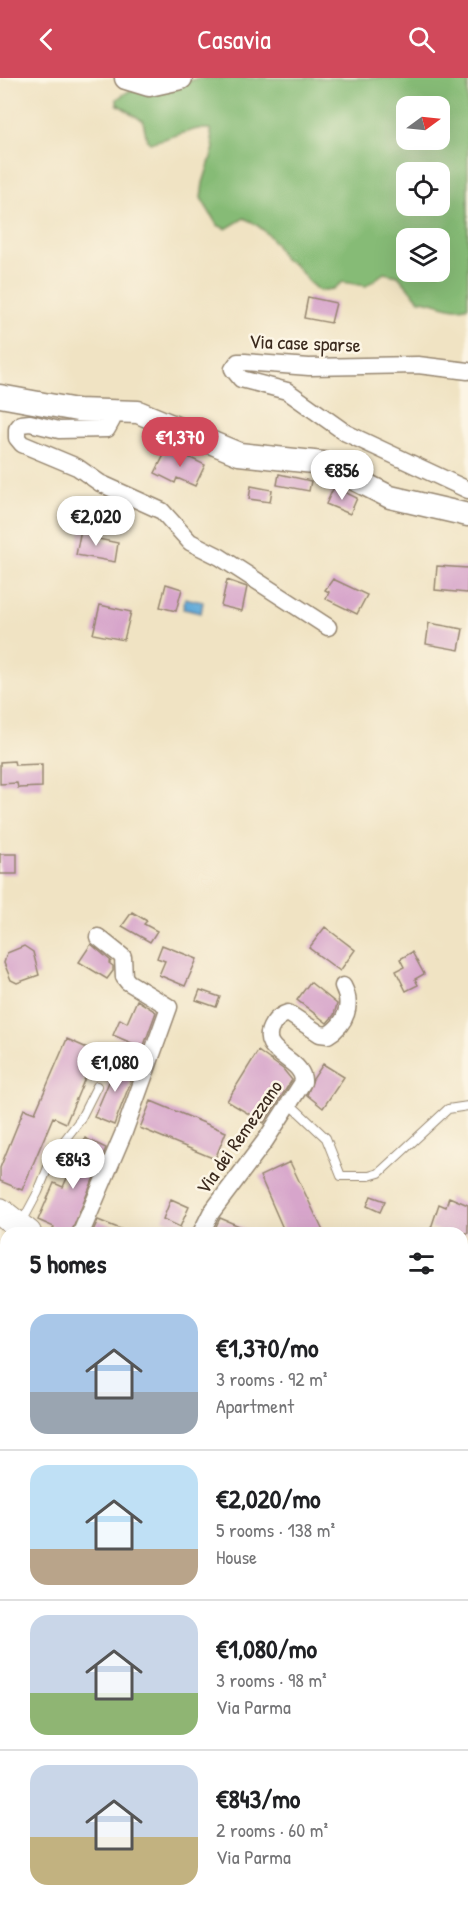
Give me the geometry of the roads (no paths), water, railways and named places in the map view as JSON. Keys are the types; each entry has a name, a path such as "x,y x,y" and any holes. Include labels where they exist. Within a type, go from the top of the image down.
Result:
{"street":[{"path":"126,78 149,85 181,78"},
{"name":"Via case sparse","path":"468,371 418,365 309,367 245,362 238,362 233,369 241,379 287,391 346,433 468,490"},
{"path":"0,396 77,410 138,412 239,454 323,463 390,497 468,515"},
{"path":"112,410 112,420 106,429 59,430 30,423 21,424 17,429 17,438 22,444 77,467 100,483 162,512 190,542 220,557 328,627"},
{"path":"84,1227 124,1132 169,1007 168,1004 128,982 124,977 123,957 98,938"},
{"name":"Via dei Remezzano","path":"204,1227 211,1213 290,1104 304,1076 300,1069 273,1048 269,1037 272,1026 281,1014 288,1013 320,1034 328,1035 334,1032 350,1007 349,997 343,986"}],"lane":[{"path":"16,1224 38,1192 53,1155 80,1120 97,1086"},
{"path":"290,1104 326,1138 341,1176 348,1178 380,1173 448,1109 468,1106"}],"water":[{"path":"185,598 203,602 201,613 183,609"}]}
